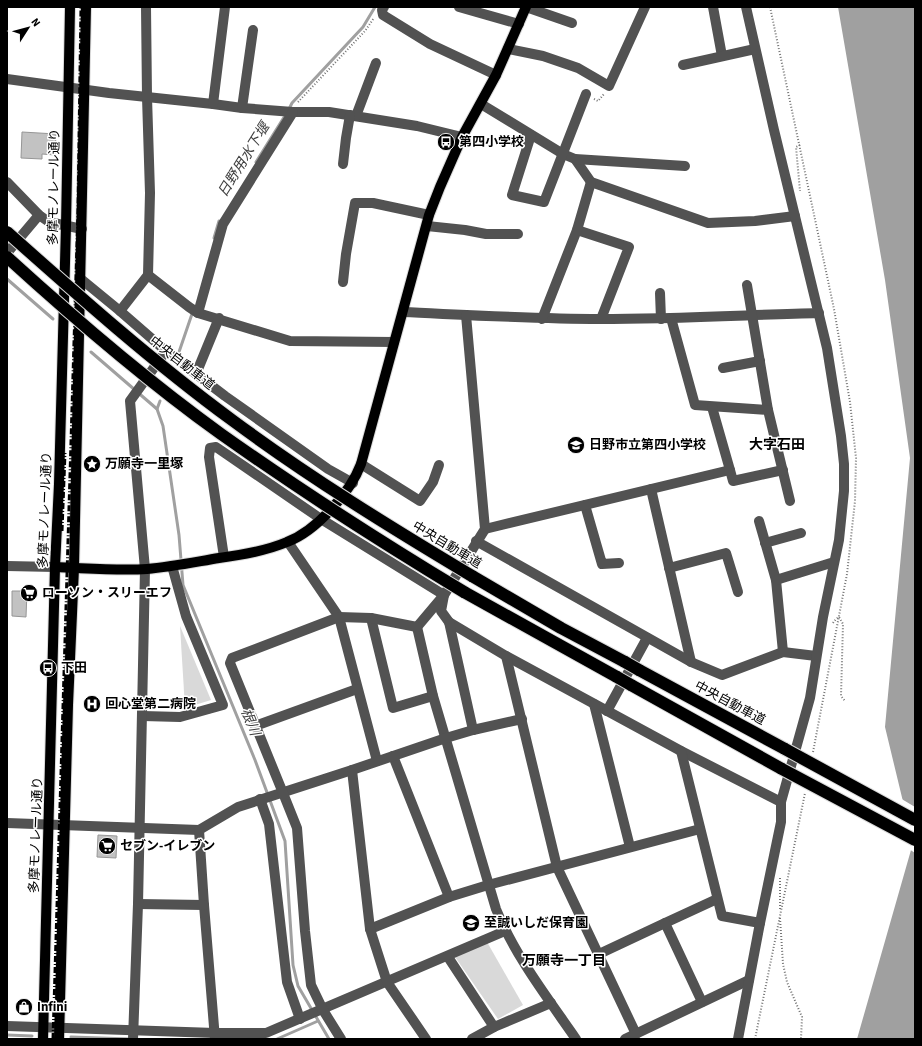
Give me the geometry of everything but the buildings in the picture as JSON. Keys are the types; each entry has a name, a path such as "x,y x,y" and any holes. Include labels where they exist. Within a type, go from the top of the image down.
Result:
{"highway":[{"name":"中央自動車道","path":"7,232 156,361 232,420 323,484 403,535 561,628 785,748 915,820"},
{"path":"7,257 130,363 220,433 337,514 464,592 782,769 915,840"}],"main road":[{"name":"多摩モノレール通り","path":"43,1039 55,567 59,484 66,226 70,7"},
{"path":"59,1039 66,826 68,705 74,568 86,7"},
{"path":"55,567 146,569 175,566 253,552 288,542 305,532 338,502 353,483 361,464 429,215 462,137 496,75 526,7"},
{"path":"63,318 67,299 69,273 74,273 81,279"}],"street":[{"path":"120,310 148,275 150,193 146,97 146,7"},
{"path":"213,104 225,7"},
{"path":"459,7 519,24"},
{"path":"526,7 572,23"},
{"path":"508,49 543,56 578,68 609,86 645,7"},
{"path":"713,7 722,56"},
{"path":"738,1039 781,822 781,802 810,698 816,656 839,540 844,491 844,464 838,406 827,348 746,7"},
{"path":"380,10 382,10 384,15 430,44 496,75"},
{"path":"242,108 253,30"},
{"path":"683,64 755,50"},
{"path":"343,164 346,138 353,115 376,63"},
{"path":"7,79 84,90 242,108 289,112 329,112 353,115 417,126 462,137"},
{"path":"532,135 512,195 544,202 586,94"},
{"path":"481,104 562,154 575,159 685,166"},
{"path":"195,311 223,224 289,112"},
{"path":"575,159 591,182 708,222 754,221 795,216"},
{"path":"7,182 39,215 49,222 82,229"},
{"path":"542,319 577,230 591,182"},
{"path":"342,282 355,203 373,203 429,215"},
{"path":"7,253 39,215"},
{"path":"427,226 486,234 518,234"},
{"path":"577,230 629,247 601,319"},
{"path":"148,275 195,311 290,341 394,342"},
{"path":"81,279 120,310 166,351 196,374 255,418 328,469 353,483"},
{"path":"747,285 768,410 790,501"},
{"path":"660,293 666,318 695,405 768,410"},
{"path":"403,312 542,319 666,318 819,313"},
{"path":"417,628 444,595 485,529 466,315"},
{"path":"196,374 219,318"},
{"path":"133,1034 138,904 146,569 130,401 166,351"},
{"path":"724,368 760,362"},
{"path":"712,407 733,481 783,470"},
{"path":"224,558 209,457 210,448 216,447 320,519 444,595"},
{"path":"361,464 420,501 433,482 439,465"},
{"path":"485,529 730,470"},
{"path":"651,489 691,662"},
{"path":"585,505 602,564 619,563"},
{"path":"758,521 776,580 783,652"},
{"path":"765,543 801,533"},
{"path":"288,542 339,617 377,761"},
{"path":"476,542 691,662 722,675 783,652 816,656"},
{"path":"669,568 726,553 738,592"},
{"path":"776,580 834,562"},
{"path":"7,566 55,567"},
{"path":"143,716 180,717 223,705 186,616 175,566"},
{"path":"444,595 441,612 449,622 506,656 594,704 681,751 781,802"},
{"path":"341,1039 323,1010 311,985 297,828 280,794 230,663 232,658 339,617 371,618 417,628"},
{"path":"371,618 393,708 433,696"},
{"path":"449,622 473,730"},
{"path":"417,628 433,696 496,909 505,932 530,972 576,1039"},
{"path":"607,711 647,638"},
{"path":"506,656 557,866 636,1034"},
{"path":"255,726 357,689"},
{"path":"594,704 630,847"},
{"path":"7,823 200,830 238,807 446,738 473,730 522,719"},
{"path":"681,751 722,916 760,923"},
{"path":"393,756 448,897"},
{"path":"352,770 370,929 387,982 426,1039"},
{"path":"262,799 269,824 287,982 300,1019"},
{"path":"370,929 448,897 557,866 700,829"},
{"path":"200,830 204,905 215,1036"},
{"path":"599,954 717,899"},
{"path":"138,904 204,905"},
{"path":"665,923 702,1002"},
{"path":"7,1026 59,1028 133,1034 215,1036 266,1033 505,932"},
{"path":"448,957 494,1027"},
{"path":"626,1039 749,980"},
{"path":"472,1039 494,1027 551,1003"}],"path":[{"path":"770,7 836,317 850,402 856,458 855,501 847,574 812,755"},
{"path":"289,112 364,31 380,10"},
{"path":"586,94 598,101 609,86"},
{"path":"800,145 796,147 800,192"},
{"path":"832,624 839,617"},
{"path":"839,617 843,624 841,696 845,700"},
{"path":"755,1039 805,793"},
{"path":"780,876 780,914 783,964 787,982 802,1017 801,1039"}],"shaded area":[{"path":"838,7 915,7 915,1039 857,1039 913,843 885,727 910,458 885,280"},
{"path":"180,626 211,700 185,708"},
{"path":"487,942 523,1005 498,1019 455,957"}],"pier":[{"path":"900,798 915,807 915,853 909,849 910,843"}],"waterway":[{"name":"日野用水下堰","path":"289,109 292,103 363,27 375,7"},
{"name":"日野用水下堰","path":"256,162 286,114"},
{"name":"日野用水下堰","path":"214,238 219,221"},
{"path":"7,279 53,319"},
{"name":"日野用水下堰","path":"179,352 193,311"},
{"name":"根川","path":"91,352 157,409 163,426 179,535 183,585 255,760 285,841 293,965 298,986 329,1039"},
{"name":"日野用水下堰","path":"157,409 160,401"},
{"path":"277,1039 318,1021"},
{"path":"7,1035 32,1036"},
{"path":"71,1037 130,1039"}],"railway":[{"path":"53,1039 78,210 81,7"},
{"path":"62,531 65,453"}],"place":[{"name":"第四小学校","path":"446,142"},
{"name":"日野市立第四小学校","path":"576,445"},
{"name":"万願寺一里塚","path":"92,464"},
{"name":"ローソン・スリーエフ","path":"29,593"},
{"name":"下田","path":"48,668"},
{"name":"回心堂第二病院","path":"92,704"},
{"name":"セブン-イレブン","path":"107,846"},
{"name":"至誠いしだ保育園","path":"471,923"},
{"name":"Infini","path":"24,1007"}],"district":[{"name":"大字石田","path":"777,445"},
{"name":"万願寺一丁目","path":"564,961"}]}
